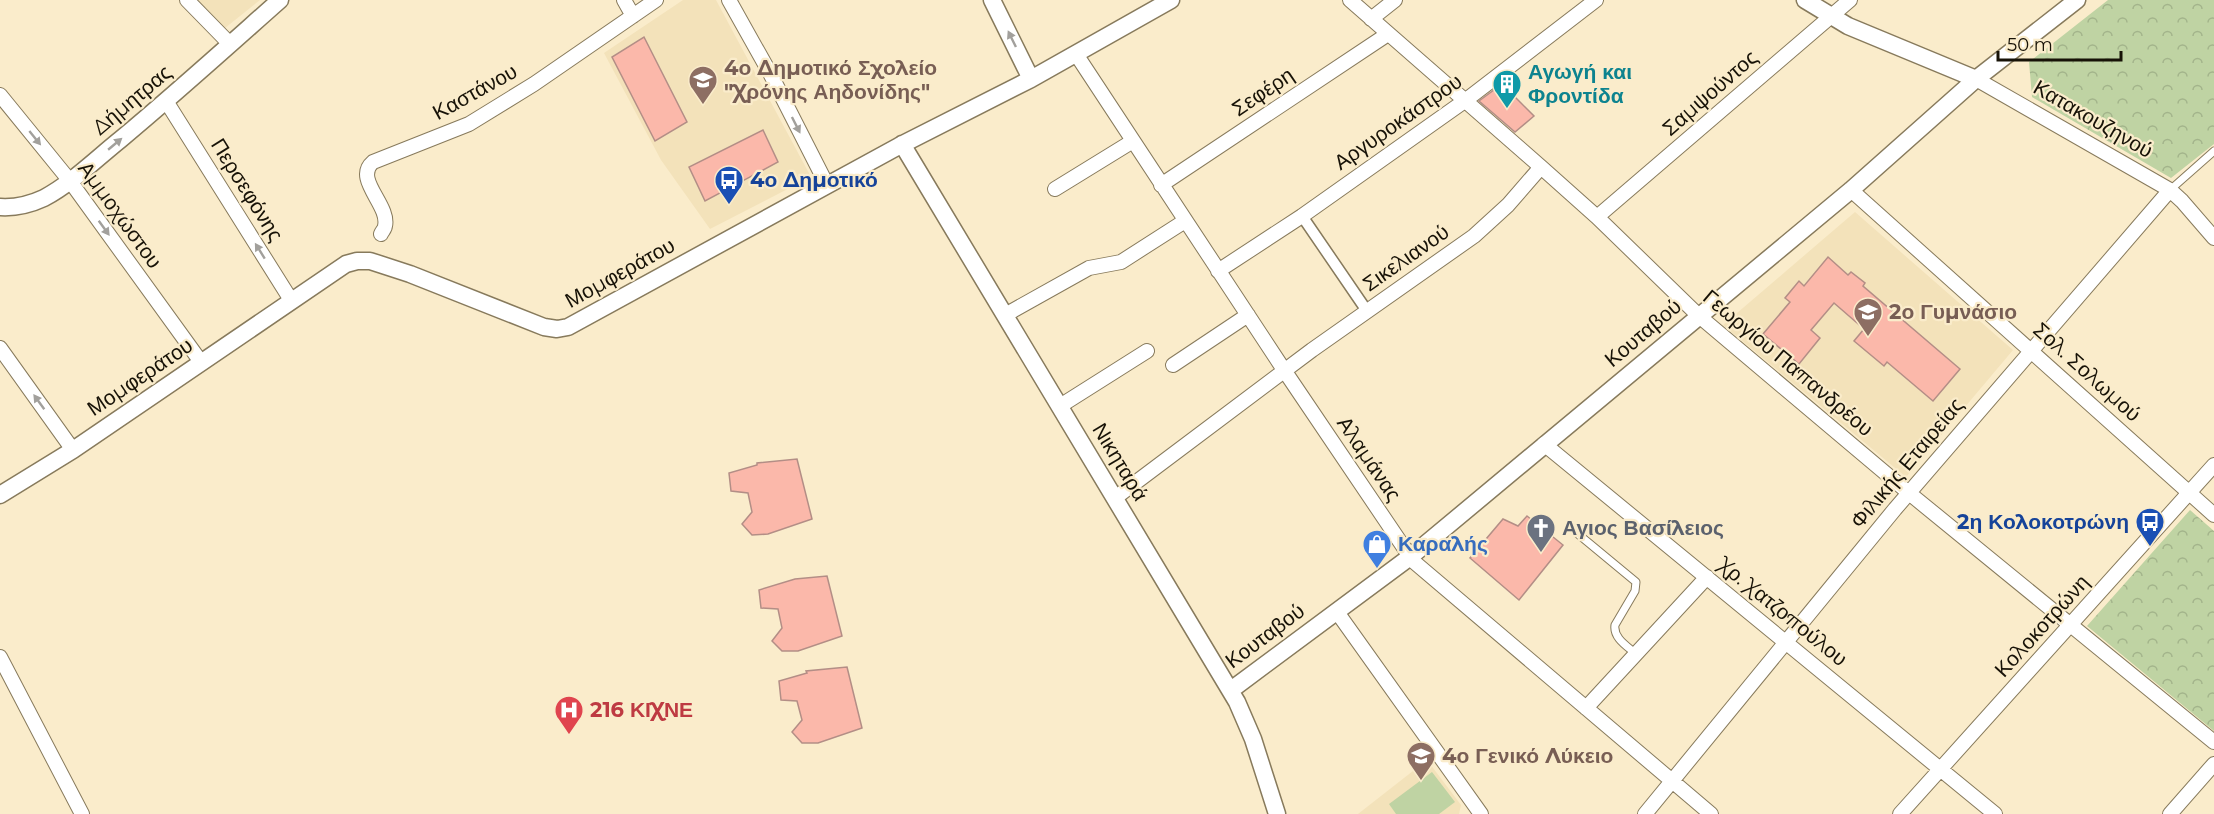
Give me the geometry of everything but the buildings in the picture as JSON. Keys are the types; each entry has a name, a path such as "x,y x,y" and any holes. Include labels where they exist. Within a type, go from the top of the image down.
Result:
{"street":[{"path":"187,0 230,45"},
{"name":"Δήμητρας","path":"0,207 21,207 30,204 70,181 166,101 280,0"},
{"path":"624,0 633,16"},
{"name":"Καστάνου","path":"381,234 385,225 384,215 366,175 368,166 469,124 534,84 656,0"},
{"path":"729,0 771,75 827,185"},
{"path":"992,0 1031,79"},
{"name":"Μομφεράτου","path":"0,495 74,450 346,264 370,261 410,274 544,327 557,329 568,327 902,144 1031,79 1171,0"},
{"name":"Γεωργίου Παπανδρέου","path":"1350,0 1542,167 1699,316 1909,493 2214,742"},
{"path":"1371,19 1395,0"},
{"name":"Αργυροκάστρου","path":"1218,271 1302,216 1466,100 1596,0"},
{"name":"Κατακουζηνού","path":"1805,0 1848,26 1976,79 2170,190 2214,238"},
{"name":"Σαμψούντος","path":"1597,217 1850,0"},
{"name":"Κουταβού","path":"1230,690 1410,557 1851,190 1976,79 2077,0"},
{"name":"Σεφέρη","path":"1161,185 1388,34"},
{"name":"Αλαμάνας","path":"1076,54 1410,557 1711,814"},
{"name":"Αμμοχώστου","path":"0,95 70,181 201,362"},
{"name":"Περσεφόνης","path":"166,101 291,300"},
{"path":"1055,189 1133,141"},
{"name":"Νικηταρά","path":"902,144 1230,690 1253,739 1277,814"},
{"name":"Σικελιανού","path":"1115,498 1284,370 1474,236 1508,205 1542,167"},
{"name":"Σολ. Σολωμού","path":"1851,190 2214,514"},
{"name":"Φιλικής Εταιρείας","path":"1645,814 1909,493 2170,190"},
{"path":"1302,216 1367,311"},
{"path":"1005,315 1089,268 1121,262 1185,221"},
{"path":"1173,365 1248,315"},
{"path":"0,348 74,450"},
{"path":"1060,406 1147,351"},
{"name":"Χρ. Χατζοπούλου","path":"1544,444 1995,814"},
{"name":"Κολοκοτρώνη","path":"1900,814 2214,465"},
{"path":"1586,708 1707,577"},
{"path":"1337,612 1481,814"},
{"path":"0,657 82,814"},
{"path":"2170,814 2214,764"}],"lane":[{"name":"Φιλικής Εταιρείας","path":"2170,190 2214,150"},
{"path":"1578,534 1636,582 1635,591 1614,631 1616,636 1636,654"}],"shaded area":[{"path":"198,0 260,0 225,28"},
{"name":"4ο Δημοτικό Σχολείο \"Χρόνης Αηδονίδης\"","path":"683,0 716,0 811,177 710,229 661,160 604,53"},
{"name":"2ο Γυμνάσιο","path":"1855,212 2013,350 1906,477 1723,325"},
{"name":"4ο Γενικό Λύκειο","path":"1427,760 1461,805 1459,814 1358,814"}],"green space":[{"path":"2108,0 2214,0 2214,144 2171,178 2032,97 2029,62"},
{"path":"2190,510 2214,531 2214,731 2087,626"},
{"path":"1432,772 1455,802 1439,814 1396,814 1389,804"}],"place":[{"name":"4ο Δημοτικό Σχολείο \"Χρόνης Αηδονίδης\"","path":"703,106"},
{"name":"Αγωγή και Φροντίδα","path":"1507,110"},
{"name":"4ο Δημοτικό","path":"729,206"},
{"name":"2ο Γυμνάσιο","path":"1868,338"},
{"name":"2η Κολοκοτρώνη","path":"2150,548"},
{"name":"Αγιος Βασίλειος","path":"1541,554"},
{"name":"Καραλής","path":"1377,570"},
{"name":"216 ΚΙΧΝΕ","path":"569,736"},
{"name":"4ο Γενικό Λύκειο","path":"1421,782"}]}
